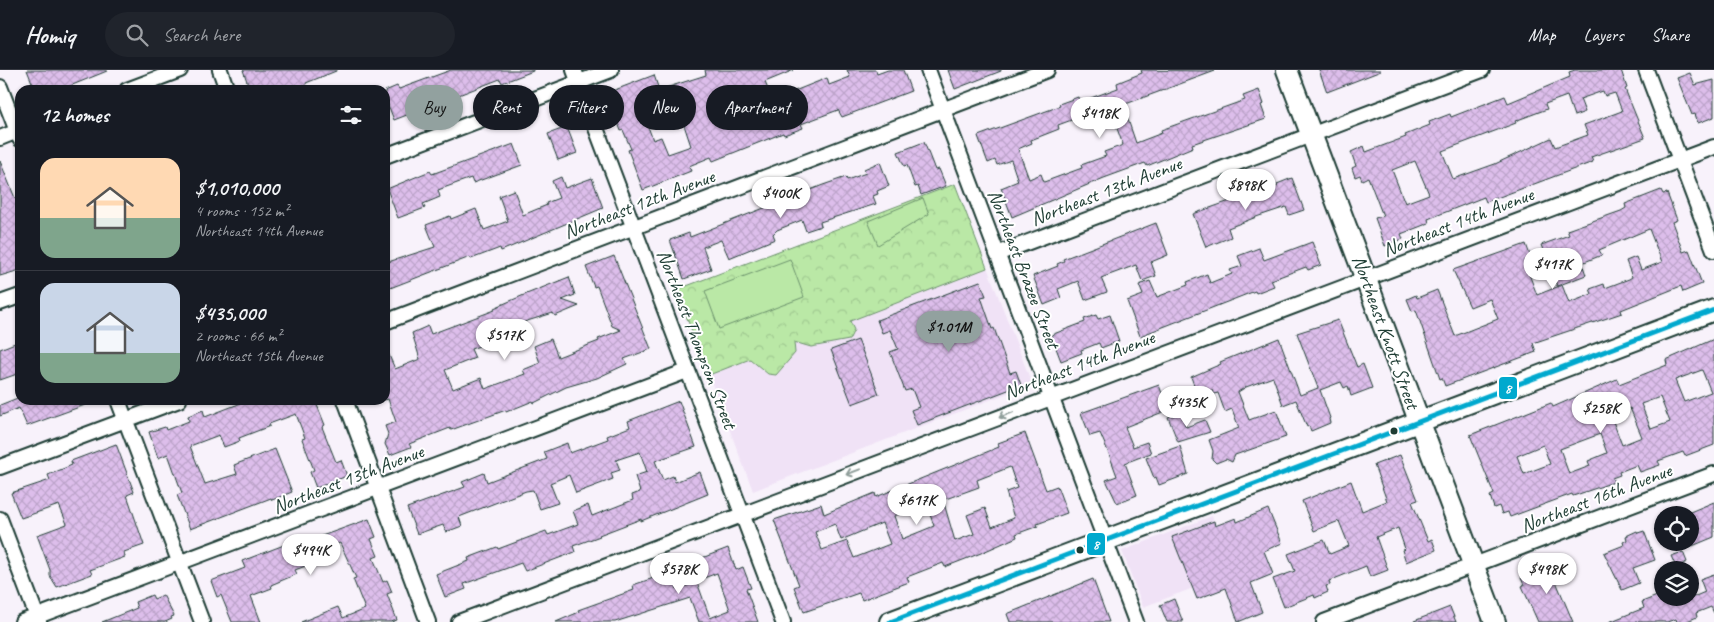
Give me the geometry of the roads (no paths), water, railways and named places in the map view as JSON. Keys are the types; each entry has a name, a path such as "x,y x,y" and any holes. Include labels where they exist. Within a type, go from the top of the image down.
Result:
{"street":[{"path":"140,85 180,70"},
{"path":"220,70 225,85"},
{"path":"390,154 576,76 611,70"},
{"name":"Northeast Brazee Street","path":"928,70 1136,622"},
{"name":"Northeast 12th Avenue","path":"390,320 1047,70"},
{"name":"Northeast Knott Street","path":"1287,70 1495,622"},
{"name":"Northeast 13th Avenue","path":"997,254 1482,70"},
{"path":"1646,70 1714,250"},
{"name":"Northeast Thompson Street","path":"576,76 783,622"},
{"path":"0,87 15,124"},
{"path":"0,138 15,135"},
{"name":"Northeast 14th Avenue","path":"459,622 1714,146"},
{"path":"0,303 15,298"},
{"path":"890,622 1714,310"},
{"name":"Northeast 13th Avenue","path":"22,622 38,619 687,370"},
{"path":"120,405 202,622"},
{"path":"0,467 166,405"},
{"path":"346,405 428,622"},
{"name":"Northeast 16th Avenue","path":"1324,622 1714,474"},
{"path":"0,519 38,619"}]}
